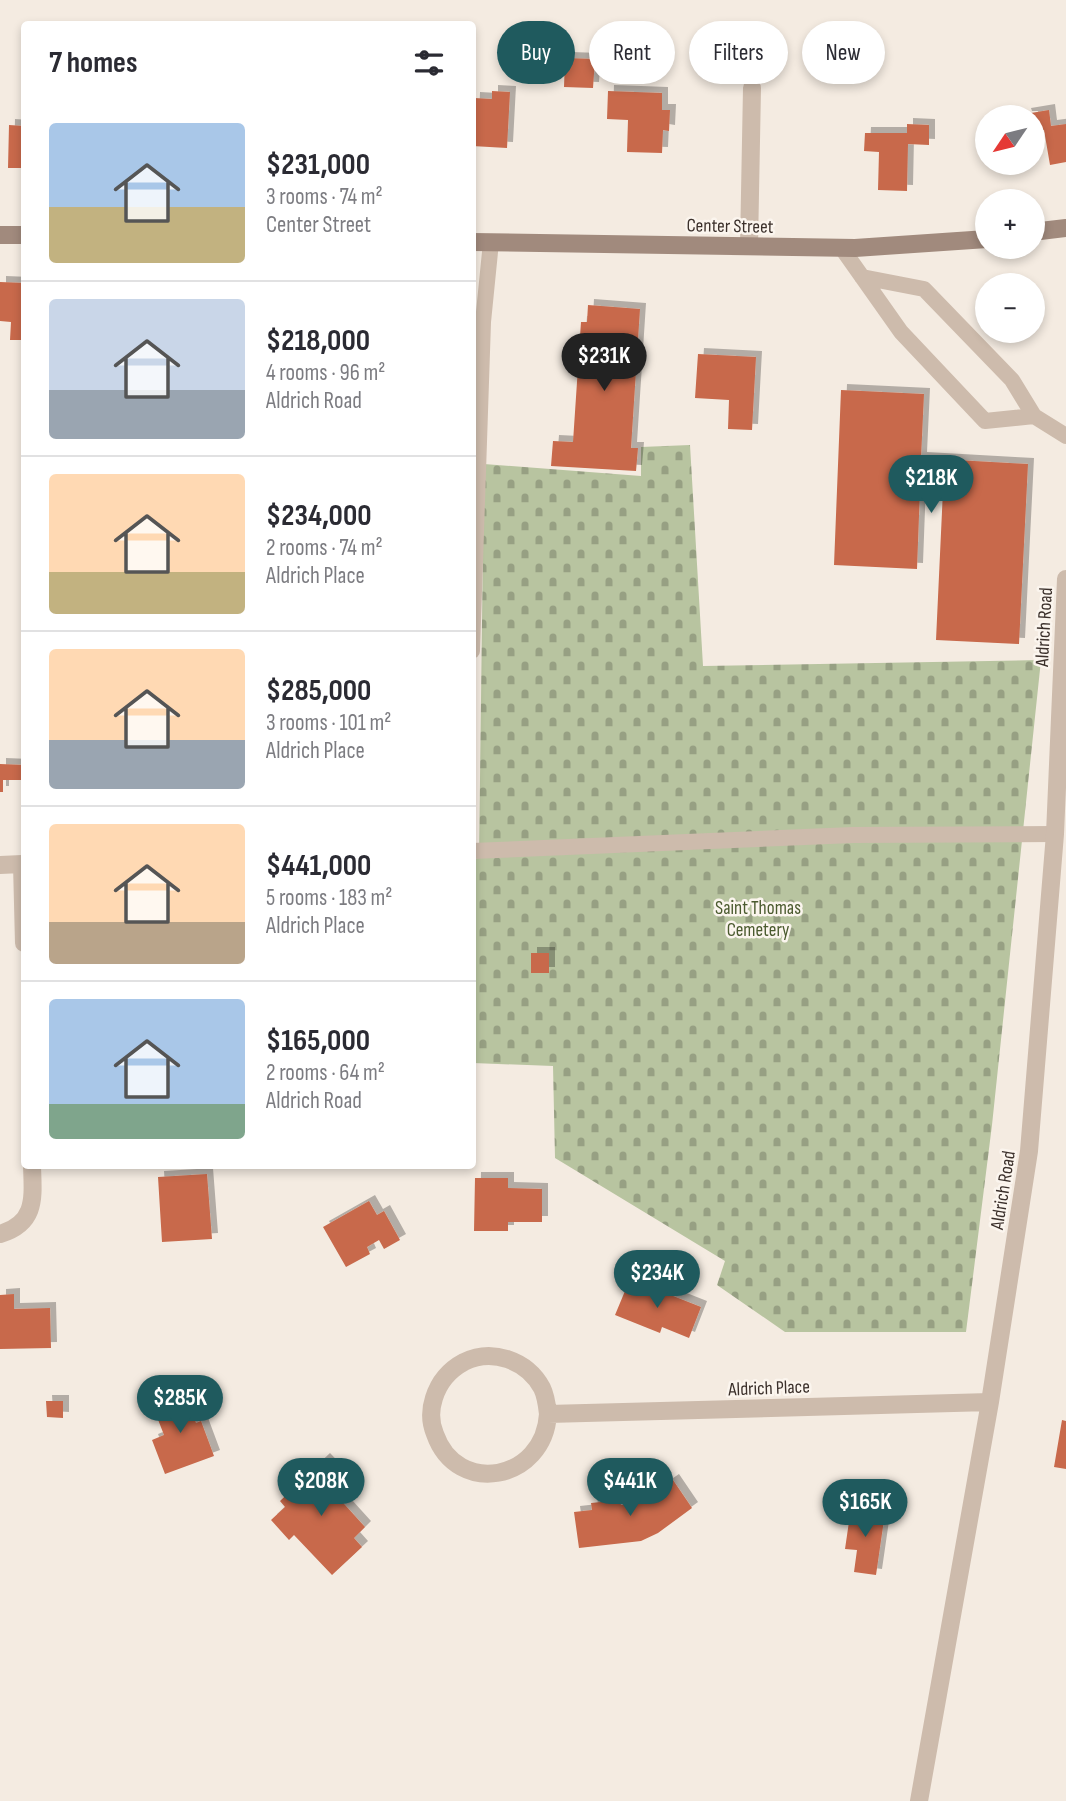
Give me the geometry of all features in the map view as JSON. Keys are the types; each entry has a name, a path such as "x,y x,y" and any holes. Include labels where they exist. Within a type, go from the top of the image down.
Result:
{"street":[{"path":"748,246 752,88"},
{"path":"1045,230 1066,228"},
{"path":"0,235 21,235"},
{"name":"Center Street","path":"482,242 841,247 975,240"},
{"name":"Aldrich Road","path":"919,1801 990,1402 1029,1152 1055,834 1066,579"},
{"path":"0,865 21,864"},
{"path":"0,1234 22,1224 29,1212 33,1198 32,1169"},
{"path":"482,1356 505,1358 527,1369 542,1389 548,1414 548,1426 538,1449 519,1466 495,1474 471,1470 450,1458 436,1438 431,1415 436,1391 449,1372 470,1359 482,1356"},
{"name":"Aldrich Place","path":"548,1414 990,1402"}],"lane":[{"path":"476,431 482,242"},
{"path":"841,247 901,332 985,421 1034,416"},
{"path":"862,276 924,289 1012,380 1034,416 1066,436"},
{"path":"476,851 841,835 1055,834"}],"green space":[{"name":"Saint Thomas Cemetery","path":"690,445 703,666 1041,660 992,1125 966,1332 785,1332 717,1285 725,1261 555,1158 553,1066 476,1063 476,858 479,858 484,464 641,476 641,447"}],"building":[{"path":"575,58 589,59 589,84 593,84 593,88 564,87 564,84 575,84"},
{"path":"492,91 510,92 507,148 476,146 476,98 492,99"},
{"path":"608,91 662,93 662,110 670,110 669,131 663,130 662,153 627,152 628,120 607,119"},
{"path":"1049,110 1051,126 1066,124 1066,162 1050,165 1045,136 1045,111"},
{"path":"907,124 929,125 929,145 908,144 907,191 878,190 879,152 864,151 865,133 907,133"},
{"path":"9,125 21,126 21,168 8,168"},
{"path":"0,282 21,283 21,340 10,340 11,322 0,321"},
{"path":"588,305 640,309 631,448 638,448 636,471 551,466 553,441 573,442 581,322 587,322"},
{"path":"698,354 756,357 752,430 728,429 729,400 695,398"},
{"path":"841,390 924,394 921,458 1028,464 1019,644 936,640 943,490 920,489 917,569 834,565"},
{"path":"0,764 21,765 21,780 3,780 3,792 0,792"},
{"path":"531,953 549,953 549,973 531,973"},
{"path":"207,1174 212,1239 162,1242 158,1177"},
{"path":"475,1178 508,1178 508,1188 542,1189 542,1222 508,1222 508,1231 474,1231"},
{"path":"369,1201 377,1215 384,1211 400,1240 384,1249 379,1240 367,1247 370,1254 346,1267 323,1227"},
{"path":"630,1279 701,1307 689,1338 662,1327 660,1333 615,1315"},
{"path":"14,1294 14,1309 50,1308 51,1348 0,1349 0,1295"},
{"path":"185,1392 196,1423 201,1421 214,1456 165,1474 152,1440 164,1435 152,1404"},
{"path":"46,1401 63,1401 63,1418 47,1417"},
{"path":"1062,1420 1066,1421 1066,1469 1054,1467"},
{"path":"324,1459 348,1484 336,1495 365,1527 354,1538 362,1547 332,1575 294,1535 289,1540 271,1520 285,1507 280,1501"},
{"path":"673,1480 692,1508 658,1533 641,1541 579,1548 574,1512 592,1510 591,1503 620,1500 621,1505 639,1503"},
{"path":"851,1508 885,1513 876,1575 854,1572 857,1550 845,1549"}]}
